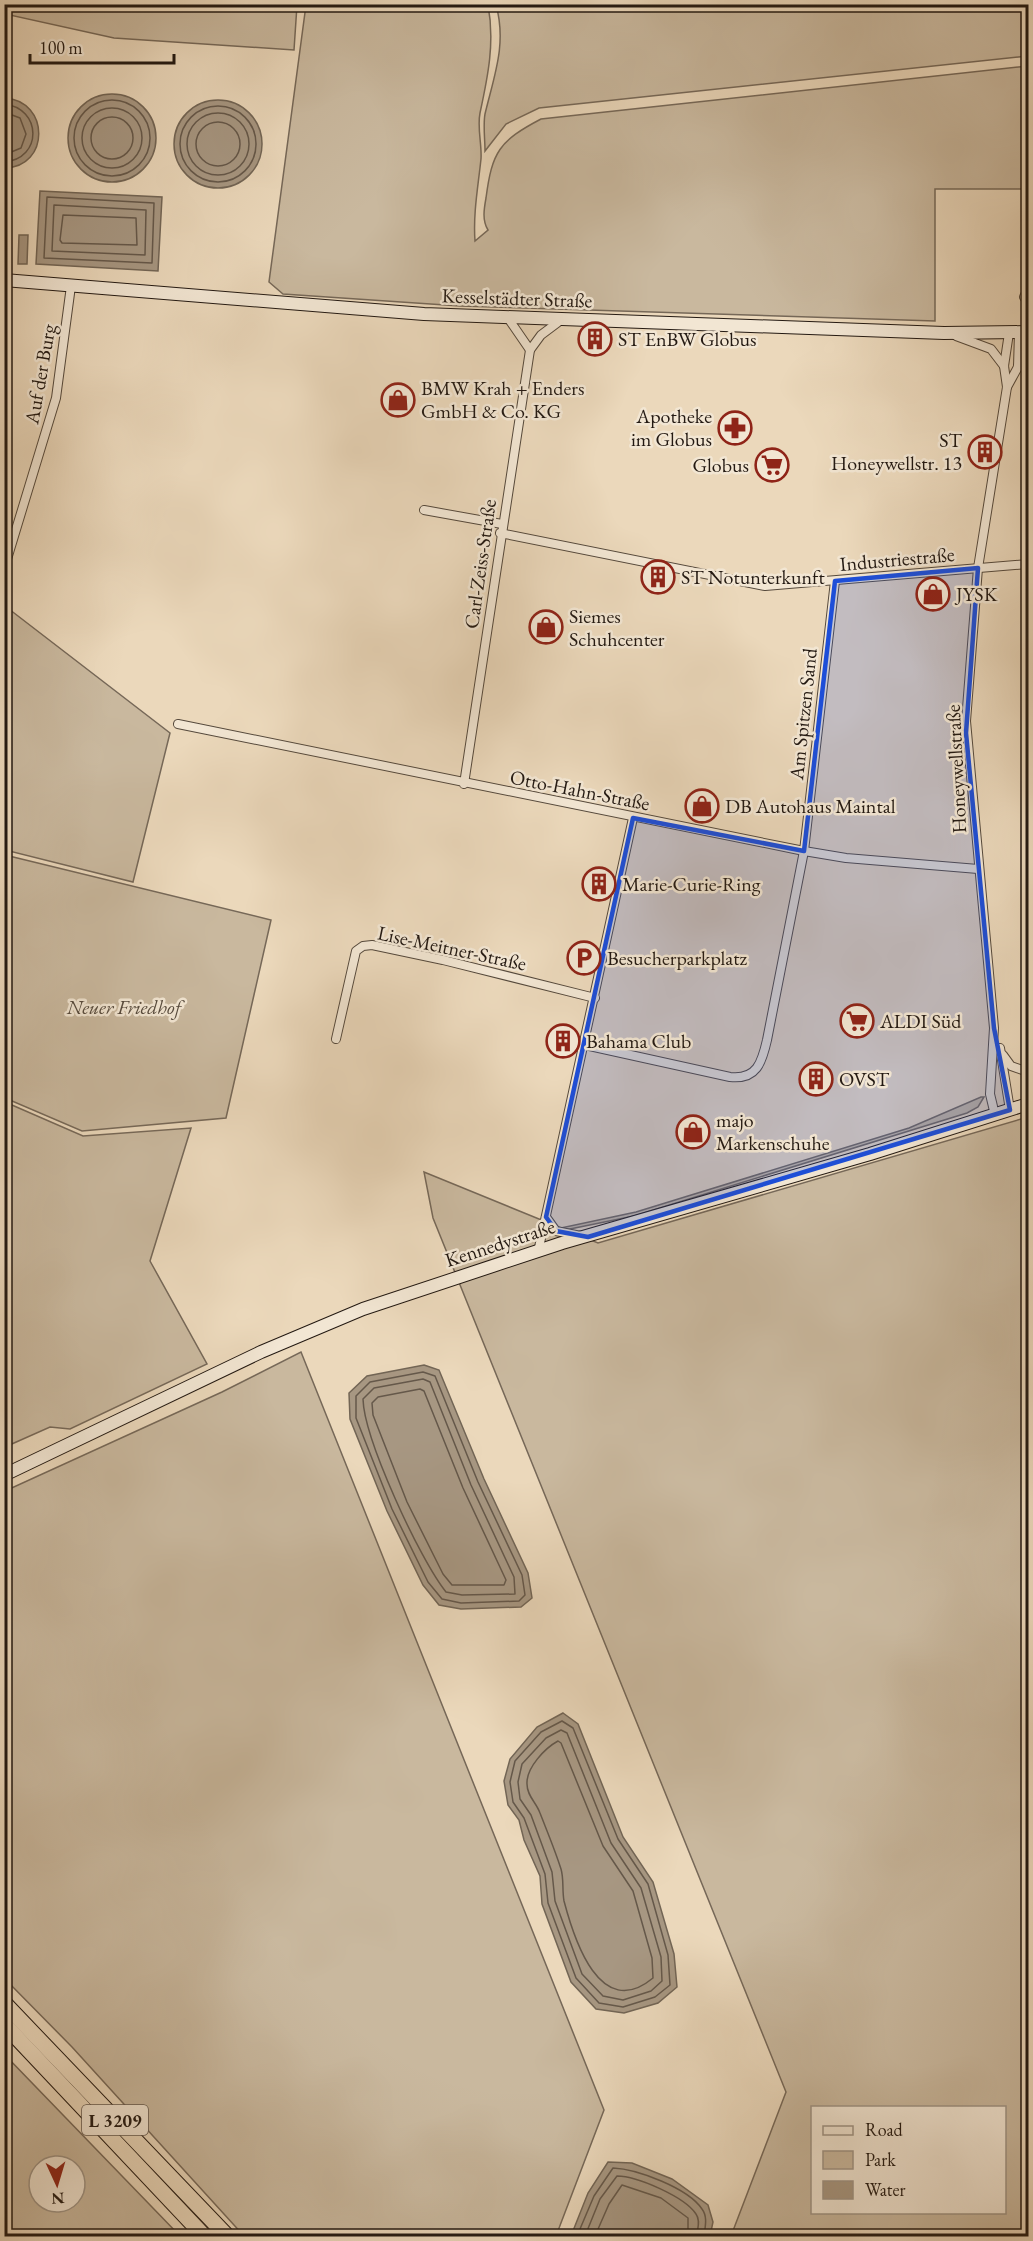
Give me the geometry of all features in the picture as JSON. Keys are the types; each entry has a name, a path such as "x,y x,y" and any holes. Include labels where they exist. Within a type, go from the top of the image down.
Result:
{"highway":[{"name":"L 3209","path":"4,2003 227,2236"},
{"name":"L 3209","path":"4,2024 204,2236"}],"main road":[{"name":"Kesselstädter Straße","path":"4,280 424,315 944,333 1019,332"},
{"name":"Kennedystraße","path":"4,1475 309,1331 412,1291 1029,1104"}],"street":[{"name":"Auf der Burg","path":"4,569 56,398 70,286"},
{"path":"1029,289 1024,297 1029,303"},
{"path":"508,318 530,350 541,335 561,320"},
{"name":"Honeywellstraße","path":"995,1115 990,1094 994,1028 966,721 978,568 1006,387 1004,366 1019,332"},
{"name":"Honeywellstraße","path":"1018,367 1019,332"},
{"path":"944,333 974,340 991,349 1004,366"},
{"name":"Carl-Zeiss-Straße","path":"464,784 530,350"},
{"name":"Honeywellstraße","path":"1006,387 1018,367 1029,355"},
{"name":"Industriestraße","path":"424,510 759,585 835,581 1029,564"},
{"name":"Am Spitzen Sand","path":"804,851 835,581"},
{"name":"Otto-Hahn-Straße","path":"178,724 464,784 804,851 846,858 978,869"},
{"path":"538,1252 633,818"},
{"path":"585,1045 730,1077 743,1078 754,1072 762,1060 767,1040 804,851"},
{"name":"Lise-Meitner-Straße","path":"336,1039 356,951 363,946 372,945 443,960 595,998"},
{"path":"994,1028 1000,1048 1010,1110"},
{"path":"1000,1048 1011,1066 1029,1072"},
{"path":"546,1217 556,1231 588,1237"}],"highlighted area":[{"path":"978,568 966,733 994,1028 1010,1110 588,1237 556,1231 546,1217 633,818 804,851 835,581"}],"green space":[{"path":"4,5 297,5 294,50 114,38 5,14"},
{"path":"306,5 488,5 491,46 479,119 481,159 475,211 475,241 488,230 484,210 488,182 495,159 500,150 516,134 541,119 1028,66 1028,189 935,189 935,321 460,306 283,294 269,282"},
{"path":"496,5 1028,5 1028,56 539,108 506,124 485,151 485,114 500,47"},
{"path":"5,606 170,733 133,882 5,850"},
{"name":"Neuer Friedhof","path":"5,855 271,920 226,1118 82,1131 5,1098"},
{"path":"984,1097 978,1107 967,1113 634,1216 565,1230 598,1243 1028,1117 1028,2236 731,2236 786,2092 433,1218 424,1172 561,1228 636,1212 909,1128"},
{"path":"5,1102 83,1136 191,1128 150,1261 207,1364 70,1429 50,1427 5,1447"},
{"path":"301,1352 604,2110 556,2236 244,2236 72,2047 5,1979 5,1491 222,1392"},
{"path":"4,2055 5,2055 180,2236 5,2236"}],"water":[{"path":"112,94 129,97 143,107 153,121 156,138 153,155 143,169 129,179 112,182 95,179 81,169 71,155 68,138 71,121 81,107 95,97"},
{"path":"5,98 20,102 30,110 37,121 39,134 37,146 30,157 20,165 5,168"},
{"path":"218,100 243,107 255,119 262,144 255,169 243,181 218,188 193,181 181,169 174,144 181,119 193,107"},
{"path":"40,191 162,197 158,271 36,264"},
{"path":"19,235 28,235 27,264 18,264"},
{"path":"424,1365 439,1370 484,1479 528,1573 532,1598 521,1607 461,1609 439,1605 423,1585 387,1511 350,1419 349,1393 367,1376"},
{"path":"563,1713 578,1724 623,1837 653,1882 674,1954 677,1987 658,2003 624,2013 596,2009 571,1982 542,1904 540,1876 524,1840 519,1820 508,1805 504,1781 510,1759 537,1727"},
{"path":"608,2162 632,2163 672,2179 708,2205 713,2222 710,2236 571,2236 588,2193"}],"place":[{"name":"ST EnBW Globus","path":"595,339"},
{"name":"BMW Krah + Enders GmbH & Co. KG","path":"398,400"},
{"name":"Apotheke im Globus","path":"735,428"},
{"name":"ST Honeywellstr. 13","path":"985,452"},
{"name":"Globus","path":"772,465"},
{"name":"ST Notunterkunft","path":"658,577"},
{"name":"JYSK","path":"933,594"},
{"name":"Siemes Schuhcenter","path":"546,627"},
{"name":"DB Autohaus Maintal","path":"702,806"},
{"name":"Marie-Curie-Ring","path":"599,884"},
{"name":"Besucherparkplatz","path":"584,958"},
{"name":"ALDI Süd","path":"857,1021"},
{"name":"Bahama Club","path":"563,1041"},
{"name":"OVST","path":"816,1079"},
{"name":"majo Markenschuhe","path":"693,1132"}]}
